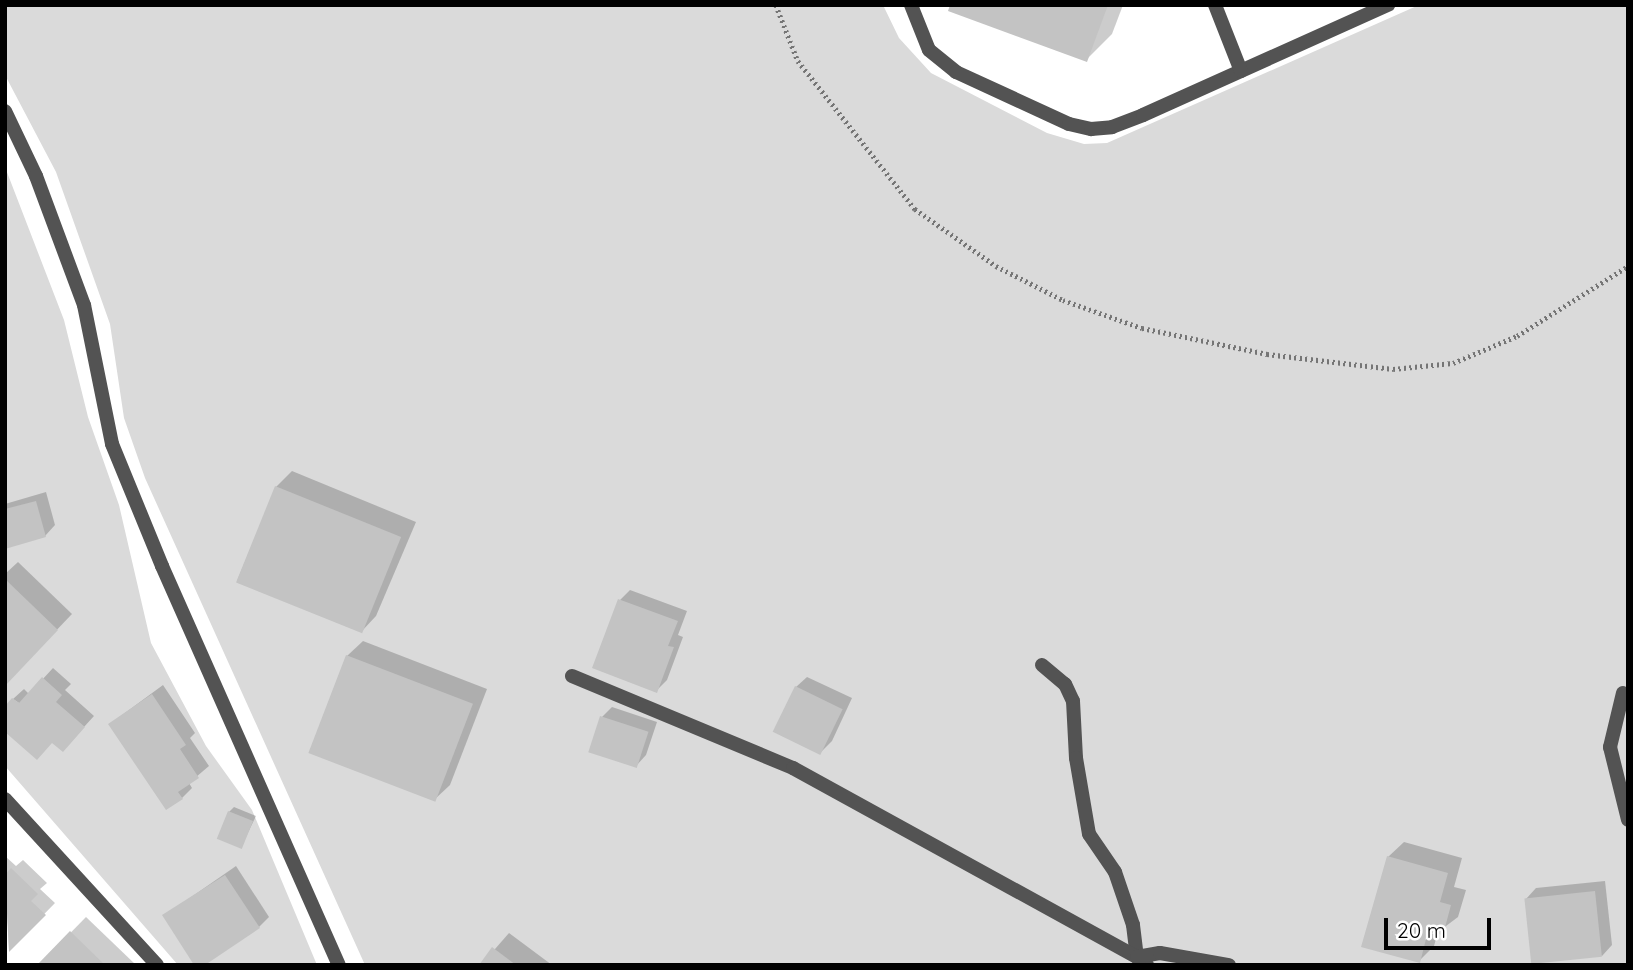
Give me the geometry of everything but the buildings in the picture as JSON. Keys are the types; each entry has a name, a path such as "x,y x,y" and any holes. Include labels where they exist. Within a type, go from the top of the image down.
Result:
{"street":[{"path":"911,5 929,50 956,72 1069,124 1091,129 1112,127 1388,5"},
{"path":"1215,5 1241,71"},
{"path":"5,111 36,176 84,305 113,444 162,566 339,965"},
{"path":"1042,664 1065,684 1073,701 1076,758 1090,834 1115,872 1142,962"},
{"path":"572,676 793,768 1142,962"},
{"path":"1623,692 1610,747 1628,820"},
{"path":"5,799 157,965"},
{"path":"1142,962 1160,953 1228,965"}],"path":[{"path":"776,5 798,61 915,209 996,266 1063,300 1142,328 1267,354 1393,369 1453,363 1517,336 1628,266"}],"shaded area":[{"path":"5,5 883,5 899,38 931,73 1047,133 1084,144 1107,143 1419,5 1628,5 1628,965 365,965 145,478 124,418 110,324 56,172 5,75"},
{"path":"5,167 64,320 88,417 119,505 151,643 206,746 252,810 317,965 178,965 5,766"}]}
